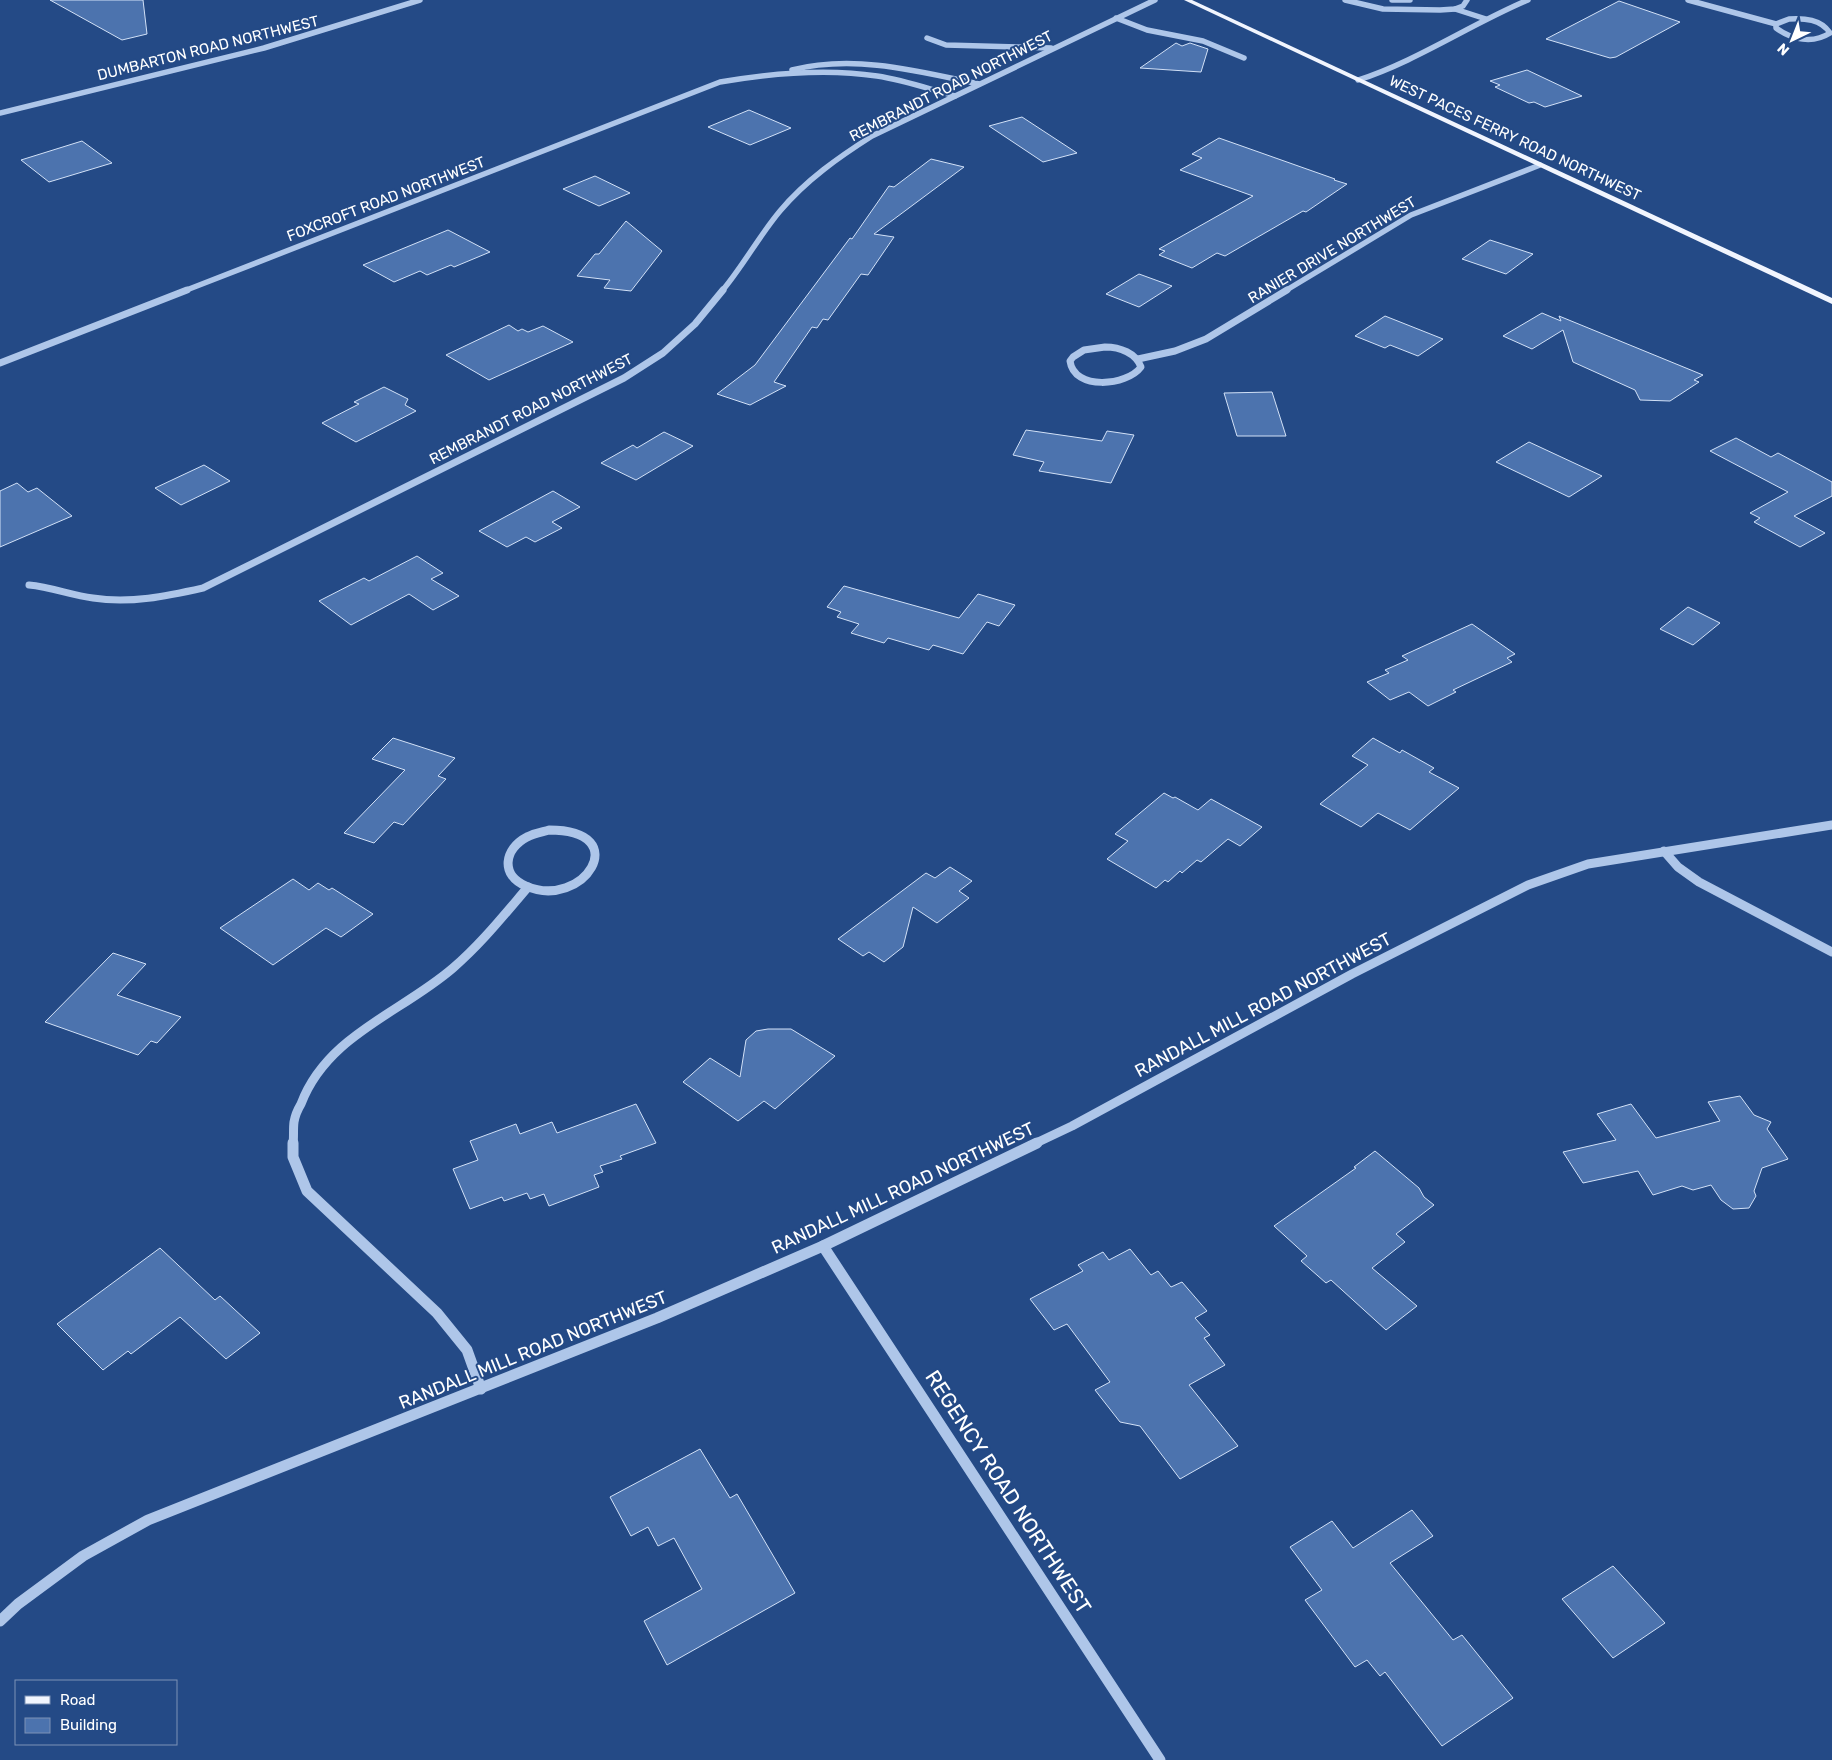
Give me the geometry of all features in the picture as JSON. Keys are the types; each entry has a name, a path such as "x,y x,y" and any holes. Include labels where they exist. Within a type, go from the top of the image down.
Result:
{"main road":[{"name":"WEST PACES FERRY ROAD NORTHWEST","path":"1187,0 1832,301"}],"street":[{"name":"DUMBARTON ROAD NORTHWEST","path":"0,113 257,51 420,0"},
{"name":"REMBRANDT ROAD NORTHWEST","path":"29,585 51,587 91,598 122,601 162,598 202,588 624,378 663,353 695,324 728,284 779,212 816,175 842,155 872,136 1155,0"},
{"path":"1346,0 1383,9 1455,9 1486,19"},
{"path":"1392,0 1410,0"},
{"path":"1455,9 1463,6 1467,0"},
{"path":"1358,80 1380,74 1486,19 1528,0"},
{"path":"1688,0 1776,24 1787,20 1810,21 1824,25 1830,33 1822,38 1800,38 1781,32 1776,28 1776,24"},
{"path":"1116,18 1147,30 1203,42 1244,58"},
{"path":"927,38 946,46 1054,48"},
{"name":"FOXCROFT ROAD NORTHWEST","path":"784,73 802,66 864,64 921,71 980,84"},
{"name":"FOXCROFT ROAD NORTHWEST","path":"0,363 712,85 754,76 784,73 850,73 900,80 955,96"},
{"name":"RANIER DRIVE NORTHWEST","path":"1138,359 1175,351 1206,339 1411,215 1540,165"},
{"path":"1098,347 1111,347 1127,351 1138,359 1141,367 1135,376 1124,381 1108,383 1091,380 1077,374 1071,366 1074,355 1098,347"},
{"name":"RANDALL MILL ROAD NORTHWEST","path":"0,1621 18,1604 83,1556 148,1520 657,1318 823,1246 1072,1126 1352,974 1528,885 1588,864 1832,824"},
{"path":"549,830 557,830 579,834 592,844 596,856 594,865 587,876 573,885 562,888 542,890 528,887 513,878 508,869 508,861 514,849 527,837 549,830"},
{"path":"1664,851 1678,867 1699,882 1832,952"},
{"path":"480,1389 467,1350 437,1313 307,1191 293,1157 294,1120 306,1087 332,1054 354,1035 414,997 453,968 485,937 528,887"},
{"name":"REGENCY ROAD NORTHWEST","path":"823,1246 1160,1760"}],"building":[{"path":"50,0 143,0 147,34 122,40"},
{"path":"1619,1 1680,22 1616,57 1610,58 1546,39"},
{"path":"1176,43 1182,46 1190,43 1208,49 1201,72 1140,68"},
{"path":"1527,70 1582,96 1545,107 1534,102 1529,103 1495,87 1500,85 1490,81"},
{"path":"749,110 791,128 750,145 708,127"},
{"path":"1022,117 1077,153 1043,162 989,126"},
{"path":"1219,138 1347,184 1306,212 1303,211 1225,256 1217,253 1192,268 1159,255 1165,251 1159,249 1253,196 1180,170 1202,158 1192,154"},
{"path":"82,141 112,163 49,182 21,160"},
{"path":"931,159 964,167 874,234 894,237 868,275 861,274 828,320 823,319 817,328 812,327 774,382 786,386 750,405 717,394 755,365 850,238 852,239 889,186 894,187"},
{"path":"595,176 630,193 599,206 563,189"},
{"path":"626,221 662,251 631,291 604,288 610,280 577,276 595,254 599,254"},
{"path":"448,230 490,252 454,267 451,265 427,275 420,271 394,282 363,265"},
{"path":"1490,240 1533,254 1506,274 1462,259"},
{"path":"1139,274 1172,286 1139,307 1106,294"},
{"path":"1542,313 1561,321 1559,316 1703,375 1694,380 1699,382 1670,401 1640,400 1635,390 1573,362 1563,330 1532,349 1503,336"},
{"path":"1385,316 1443,339 1418,356 1390,345 1385,348 1355,336"},
{"path":"509,325 518,331 522,329 528,332 543,326 573,342 489,380 446,355"},
{"path":"384,387 408,399 405,405 416,411 356,442 322,423 359,404 354,402"},
{"path":"1272,392 1286,436 1237,436 1224,393"},
{"path":"1026,430 1102,441 1107,431 1134,435 1111,483 1039,471 1044,462 1013,455"},
{"path":"664,432 693,446 636,480 601,463 633,445 637,448"},
{"path":"1736,438 1771,457 1778,453 1832,482 1832,496 1794,516 1825,533 1800,547 1754,522 1760,518 1750,513 1788,492 1710,451"},
{"path":"1529,442 1602,476 1569,497 1496,462"},
{"path":"204,465 230,481 181,505 155,488"},
{"path":"17,483 28,492 37,488 72,516 0,547 0,491"},
{"path":"553,491 580,507 552,522 562,528 535,542 526,537 507,547 479,531"},
{"path":"417,556 443,573 431,579 459,596 433,610 409,594 351,625 319,601 364,578 369,581"},
{"path":"844,586 959,618 978,594 1015,605 999,626 987,622 963,654 933,645 929,650 888,638 884,643 851,633 859,624 837,617 841,612 827,607"},
{"path":"1688,607 1720,623 1693,645 1660,629"},
{"path":"1472,624 1515,654 1507,658 1512,662 1453,690 1456,692 1428,706 1409,692 1390,700 1367,682 1389,673 1385,670 1408,660 1402,656"},
{"path":"393,738 455,758 438,776 446,779 403,825 394,822 374,843 344,833 405,770 372,759"},
{"path":"1373,738 1400,753 1402,750 1434,768 1429,772 1459,788 1410,830 1378,813 1361,827 1320,804 1368,765 1352,756"},
{"path":"1164,793 1198,810 1211,799 1262,827 1240,846 1228,839 1201,862 1197,860 1182,873 1180,871 1168,882 1165,880 1156,888 1107,859 1128,841 1115,834"},
{"path":"950,867 972,881 959,891 969,898 937,923 913,907 903,947 884,962 869,952 863,956 838,939 926,873 935,878"},
{"path":"293,879 309,890 318,883 329,890 332,888 373,914 341,937 326,928 273,965 220,928"},
{"path":"113,953 146,964 117,995 181,1017 157,1043 151,1041 138,1055 45,1022"},
{"path":"791,1029 835,1056 775,1109 764,1101 738,1121 683,1082 710,1058 740,1077 746,1040 756,1031"},
{"path":"1740,1096 1754,1115 1771,1122 1767,1129 1788,1159 1762,1168 1754,1191 1756,1196 1749,1208 1733,1209 1721,1200 1711,1185 1693,1190 1682,1186 1653,1195 1638,1171 1583,1183 1563,1152 1616,1140 1597,1114 1631,1104 1656,1138 1720,1121 1708,1102"},
{"path":"636,1104 656,1143 620,1156 622,1159 600,1166 603,1172 594,1175 599,1187 549,1206 544,1194 530,1199 527,1193 504,1201 502,1197 470,1209 453,1169 478,1160 470,1141 516,1124 520,1134 552,1122 557,1133"},
{"path":"1375,1151 1419,1188 1424,1197 1434,1205 1396,1234 1405,1242 1372,1268 1417,1306 1386,1330 1331,1280 1326,1283 1301,1261 1307,1256 1274,1226 1356,1168 1354,1167"},
{"path":"160,1248 215,1300 220,1296 260,1333 226,1359 180,1317 131,1354 128,1351 103,1370 57,1324"},
{"path":"1130,1249 1151,1275 1158,1271 1171,1287 1182,1282 1207,1311 1195,1318 1210,1335 1204,1338 1225,1365 1189,1385 1238,1446 1180,1479 1140,1426 1120,1422 1095,1390 1110,1382 1067,1324 1054,1330 1030,1299 1083,1271 1078,1265 1103,1252 1109,1260"},
{"path":"700,1449 730,1498 737,1494 795,1593 667,1665 644,1621 702,1589 674,1538 658,1546 648,1527 631,1536 610,1497"},
{"path":"1412,1510 1433,1536 1390,1563 1453,1640 1462,1635 1513,1698 1442,1746 1385,1672 1380,1676 1367,1660 1355,1667 1305,1600 1322,1590 1290,1547 1332,1521 1353,1548"},
{"path":"1613,1566 1665,1623 1613,1658 1562,1599"}]}
